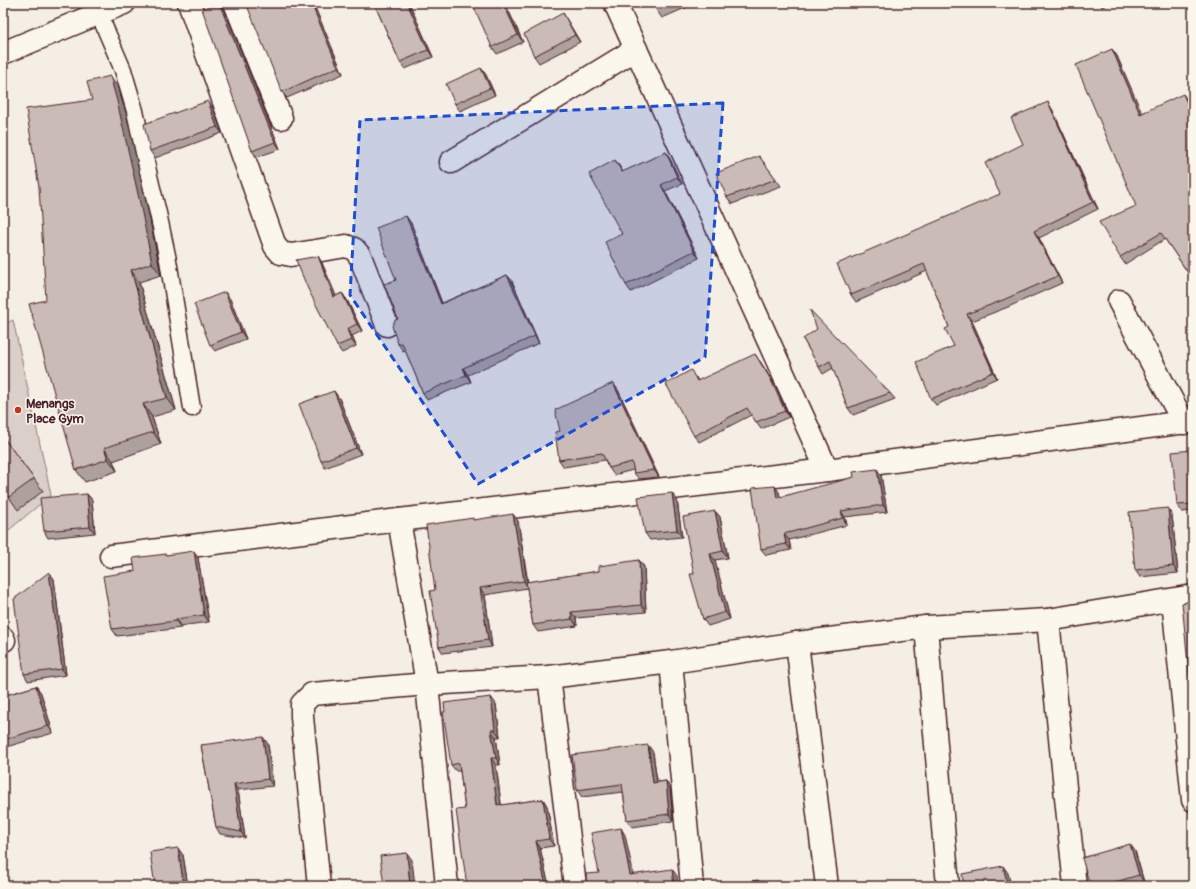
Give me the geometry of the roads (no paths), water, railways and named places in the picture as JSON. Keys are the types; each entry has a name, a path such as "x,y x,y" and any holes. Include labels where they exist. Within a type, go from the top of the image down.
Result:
{"street":[{"path":"3,53 96,8 124,3"},
{"path":"189,3 275,246 281,253 291,255 346,246 354,249 360,256 387,325"},
{"path":"235,3 281,118"},
{"path":"615,3 827,470"},
{"path":"451,162 636,49"},
{"path":"111,556 399,520 827,470 1188,422 1119,301"},
{"path":"399,520 427,684 447,886"},
{"path":"319,886 302,717 302,704 312,694 427,684 549,677 926,627 1048,620 1183,598 1193,800"},
{"path":"1048,620 1075,886"},
{"path":"926,627 948,886"},
{"path":"798,644 828,886"},
{"path":"671,662 692,886"},
{"path":"549,677 575,886"}],"lane":[{"path":"96,8 123,70 136,111 168,260 192,408"}],"place":[{"name":"Menangs Place Gym","path":"18,410"}]}
